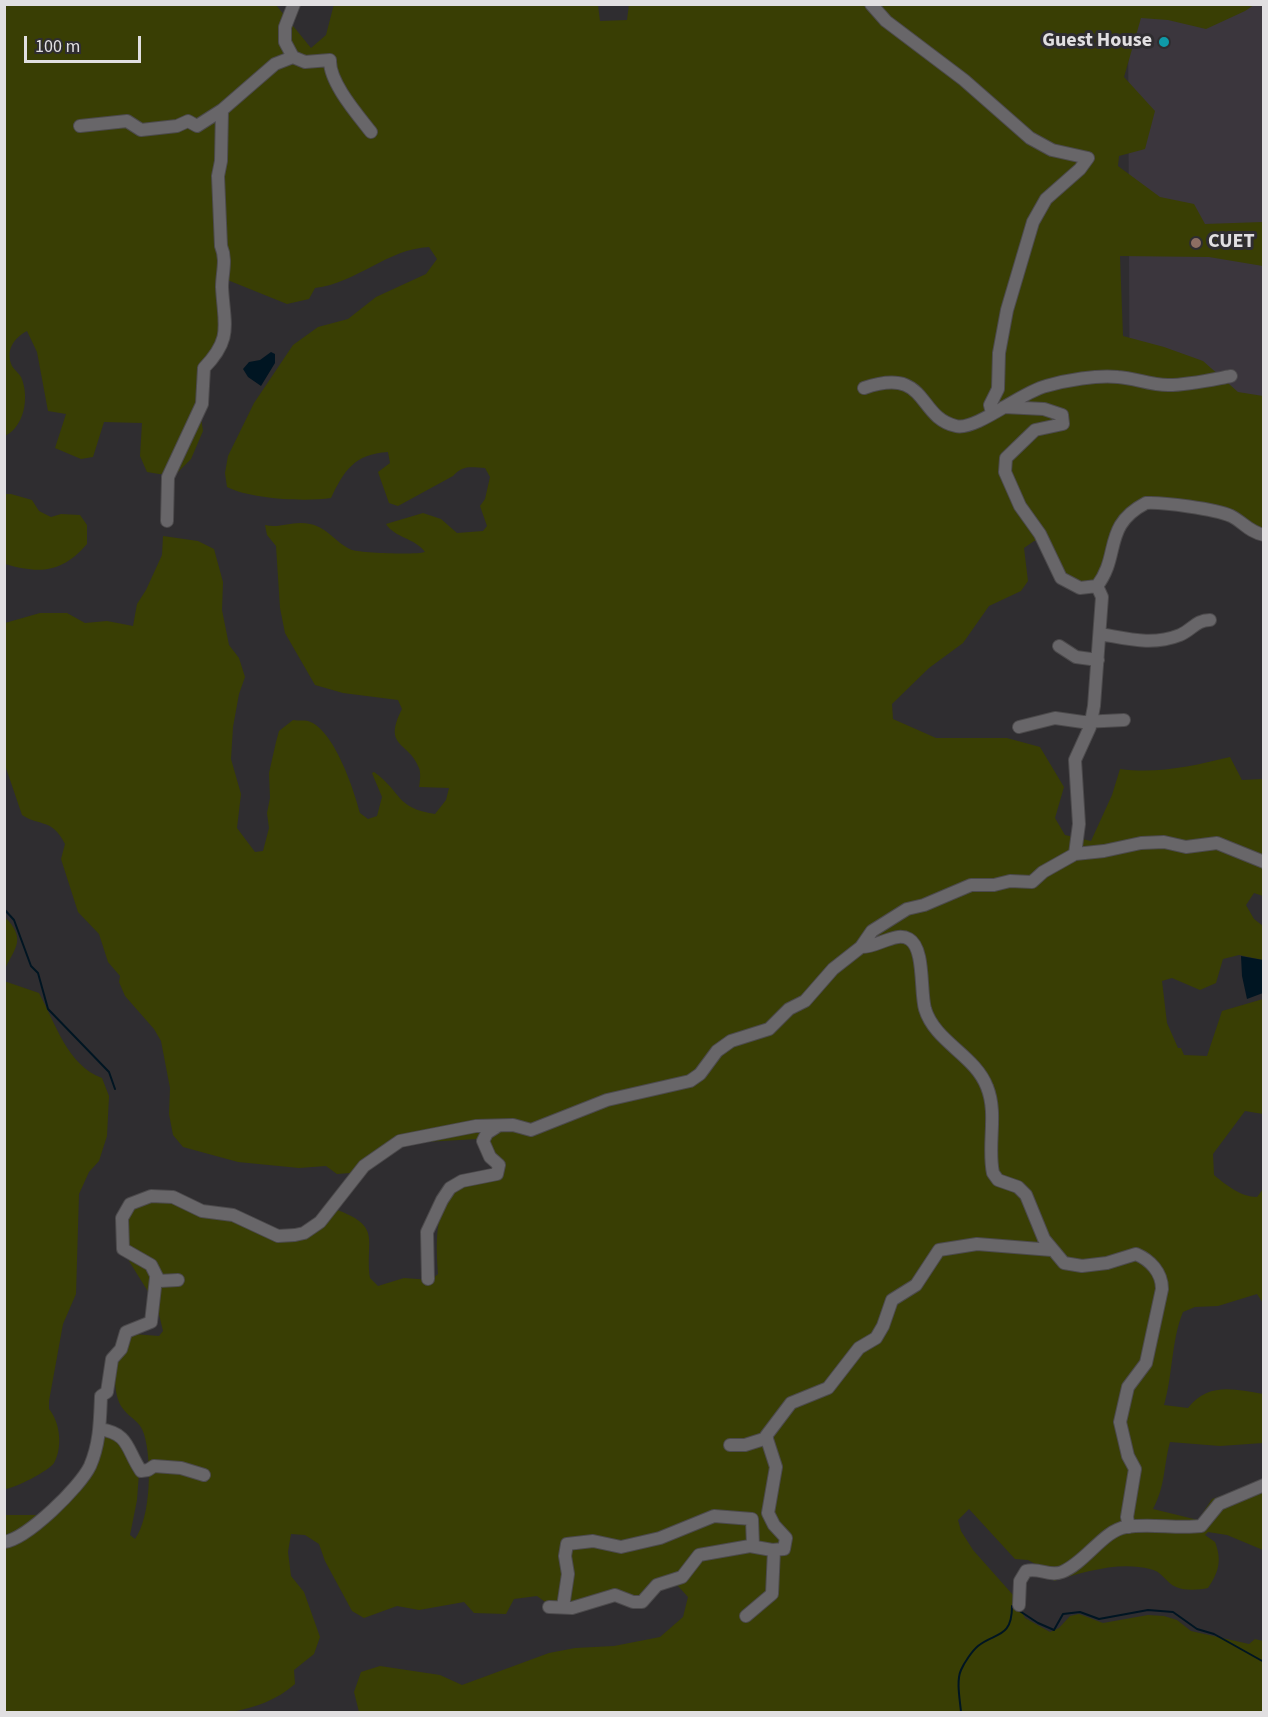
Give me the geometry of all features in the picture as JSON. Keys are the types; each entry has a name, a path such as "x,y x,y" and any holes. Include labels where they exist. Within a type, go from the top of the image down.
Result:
{"street":[{"path":"294,4 285,27 285,42 293,57 305,62 330,60 329,68 339,88 370,132"},
{"path":"871,4 886,21 964,80 1030,138 1052,150 1088,158 1080,169 1046,199 1033,222 1007,310 999,353 998,389 990,405 998,410 1044,409 1062,416 1063,424 1035,430 1014,450 1004,463 1005,472 1020,506 1040,534 1060,578 1080,588 1097,586"},
{"path":"80,126 127,121 141,130 177,126 188,121 197,126 222,110 275,64 293,57"},
{"path":"167,521 168,477 202,404 204,368 219,352 226,332 222,285 224,253 221,246 218,184 222,110"},
{"path":"864,388 891,381 903,385 926,401 943,421 958,427 972,426 1021,395 1045,386 1120,377 1148,385 1169,386 1231,376"},
{"path":"1097,586 1106,570 1117,528 1124,518 1146,503 1222,512 1234,518 1248,530 1263,535"},
{"path":"1075,854 1079,824 1076,809 1076,760 1092,721 1098,660 1102,597 1097,586"},
{"path":"1100,634 1156,642 1184,633 1201,620 1209,620"},
{"path":"1059,646 1077,657 1098,660"},
{"path":"1019,726 1055,718 1092,721 1124,720"},
{"path":"4,1542 20,1538 80,1482 90,1465 100,1430 101,1396 107,1392 112,1359 121,1349 126,1332 151,1322 156,1278 151,1265 130,1254 121,1245 122,1218 130,1204 151,1196 167,1196 202,1211 233,1215 278,1236 304,1233 320,1222 364,1166 400,1141 445,1131 498,1126 513,1125 531,1130 607,1100 690,1081 700,1074 717,1051 731,1041 769,1029 789,1009 806,1000 833,969 861,947 872,931 907,909 931,902 971,885 994,885 1010,881 1032,882 1043,872 1075,854 1141,843 1164,842 1186,847 1216,843 1263,862"},
{"path":"861,947 870,948 903,937 909,939 917,948 925,1010 951,1044 974,1066 987,1085 991,1101 993,1173 998,1180 1018,1187 1026,1195 1039,1229 1058,1259 1075,1267 1107,1263 1136,1254 1148,1260 1161,1277 1162,1289 1146,1363 1128,1387 1120,1422 1128,1456 1136,1469 1127,1517 1129,1527"},
{"path":"428,1279 425,1243 436,1210 450,1188 462,1181 497,1174 499,1165 490,1157 483,1141 487,1133 498,1126"},
{"path":"549,1607 584,1605 615,1595 633,1602 642,1602 657,1585 682,1577 699,1555 753,1546 774,1551 784,1549 787,1540 768,1513 776,1467 767,1438 769,1430 791,1403 828,1388 859,1348 876,1338 892,1300 915,1285 939,1250 977,1244 1052,1250"},
{"path":"156,1278 163,1282 178,1280"},
{"path":"100,1430 117,1432 125,1439 130,1456 141,1471 154,1466 181,1468 204,1475"},
{"path":"730,1445 745,1445 767,1438"},
{"path":"1018,1605 1020,1581 1026,1570 1036,1568 1055,1574 1064,1571 1081,1561 1115,1532 1129,1527 1201,1526 1214,1507 1263,1485"},
{"path":"563,1607 568,1574 565,1556 567,1544 593,1541 617,1547 631,1546 660,1538 694,1523 721,1515 752,1519 753,1546"},
{"path":"746,1616 772,1594 774,1551"}],"shaded area":[{"name":"CUET","path":"1128,5 1263,5 1263,486 1130,481"}],"green space":[{"path":"334,4 598,5 600,21 627,20 629,4 1254,5 1206,29 1168,20 1141,18 1124,77 1155,111 1145,149 1119,156 1118,166 1160,197 1194,204 1205,224 1263,222 1263,266 1209,257 1120,256 1123,336 1203,361 1238,392 1263,396 1263,532 1155,500 1129,512 1116,523 1101,568 1091,585 1074,580 1062,569 1046,539 1034,541 1024,548 1028,581 1021,591 989,606 963,643 929,668 892,704 893,719 936,738 1007,738 1040,747 1064,787 1055,818 1065,835 1091,841 1112,795 1120,769 1162,770 1230,757 1242,780 1263,779 1263,896 1254,893 1246,905 1254,919 1263,926 1263,960 1239,955 1223,959 1216,983 1200,990 1172,978 1162,981 1167,1023 1178,1048 1181,1048 1184,1055 1207,1056 1222,1011 1263,999 1263,1114 1245,1111 1213,1154 1214,1175 1229,1186 1245,1195 1257,1197 1263,1189 1263,1303 1257,1294 1218,1306 1195,1307 1183,1312 1176,1335 1164,1405 1188,1408 1204,1394 1222,1389 1263,1394 1263,1443 1220,1446 1170,1442 1162,1484 1153,1509 1198,1520 1212,1499 1263,1481 1263,1550 1227,1535 1208,1532 1205,1535 1215,1542 1219,1560 1215,1577 1208,1588 1204,1589 1180,1588 1154,1570 1126,1566 1077,1574 1054,1581 1049,1571 1028,1560 1015,1559 969,1509 958,1520 961,1531 973,1550 1013,1595 1025,1618 1050,1632 1059,1628 1070,1616 1079,1614 1103,1623 1148,1615 1177,1620 1191,1631 1249,1644 1255,1639 1263,1641 1263,1712 359,1712 354,1692 361,1672 380,1666 440,1675 462,1685 549,1653 575,1648 614,1646 660,1637 683,1617 688,1597 678,1586 661,1583 647,1596 548,1604 537,1596 514,1599 506,1614 474,1613 464,1602 419,1610 397,1606 364,1618 352,1611 325,1561 319,1544 305,1535 291,1534 288,1552 291,1576 304,1592 320,1637 314,1654 294,1670 295,1684 273,1699 232,1712 5,1712 5,1515 38,1515 68,1497 104,1437 112,1433 139,1473 137,1500 130,1535 135,1539 144,1517 149,1473 147,1445 140,1426 120,1405 115,1386 115,1359 133,1334 159,1336 163,1331 157,1306 129,1261 124,1244 124,1229 132,1206 166,1197 281,1238 335,1209 350,1215 366,1228 369,1235 370,1278 378,1286 404,1278 431,1280 438,1274 437,1236 442,1211 447,1200 464,1184 501,1173 477,1139 408,1143 363,1161 350,1173 337,1174 326,1166 299,1168 238,1162 183,1147 173,1135 169,1114 170,1088 161,1041 154,1029 125,996 119,982 120,976 108,962 99,934 78,912 61,859 65,844 51,827 22,815 6,768 5,623 40,613 67,613 85,623 107,621 133,626 137,604 162,555 163,536 198,541 214,549 223,582 222,610 229,645 239,658 245,677 239,694 233,727 231,759 241,794 237,828 255,852 263,851 269,828 267,813 270,798 269,773 279,731 293,720 308,721 317,726 326,736 342,761 360,813 368,819 377,816 382,797 372,773 374,772 400,799 413,808 435,814 446,800 449,788 419,787 420,774 415,759 396,738 395,731 402,709 398,700 343,693 315,685 285,633 280,608 276,546 267,535 265,525 298,523 317,526 352,550 377,553 425,552 421,547 394,532 386,524 423,513 441,519 457,533 483,531 487,526 480,506 485,499 490,477 485,468 463,468 453,476 398,506 389,503 378,472 390,463 388,452 376,453 358,460 346,472 331,498 263,497 237,491 227,487 225,473 228,456 254,403 293,345 318,327 348,319 376,297 426,274 437,259 429,247 399,254 345,280 315,288 309,299 287,304 230,281 217,280 224,328 198,398 203,431 191,459 177,473 147,472 140,456 142,423 104,422 93,457 81,459 55,448 66,414 48,411 37,352 27,331 18,337 10,350 12,366 24,385 24,411 17,426 5,436 5,5 276,5 311,48 326,35"},
{"path":"5,494 32,500 39,511 51,517 61,514 80,515 87,525 87,544 69,561 50,569 29,569 5,564"},
{"path":"5,917 15,931 17,943 5,969"},
{"path":"4,981 39,993 71,1054 90,1072 102,1078 109,1096 107,1136 99,1161 89,1172 79,1194 76,1294 63,1324 49,1401 49,1409 58,1428 59,1450 54,1463 46,1470 5,1489"}],"water":[{"path":"271,352 275,354 275,363 261,386 248,377 243,369 249,362 260,360"},
{"path":"1241,956 1263,960 1263,993 1247,999 1242,976"}],"waterway":[{"path":"4,909 14,920 31,966 38,973 48,1009 109,1072 115,1089"},
{"path":"961,1712 959,1685 962,1667 978,1646 1006,1629 1011,1617 1012,1606 1038,1623 1054,1630 1063,1614 1080,1612 1099,1619 1148,1610 1173,1612 1197,1629 1214,1634 1264,1662"}],"place":[{"name":"Guest House","path":"1164,42"},
{"name":"CUET","path":"1196,243"}]}
